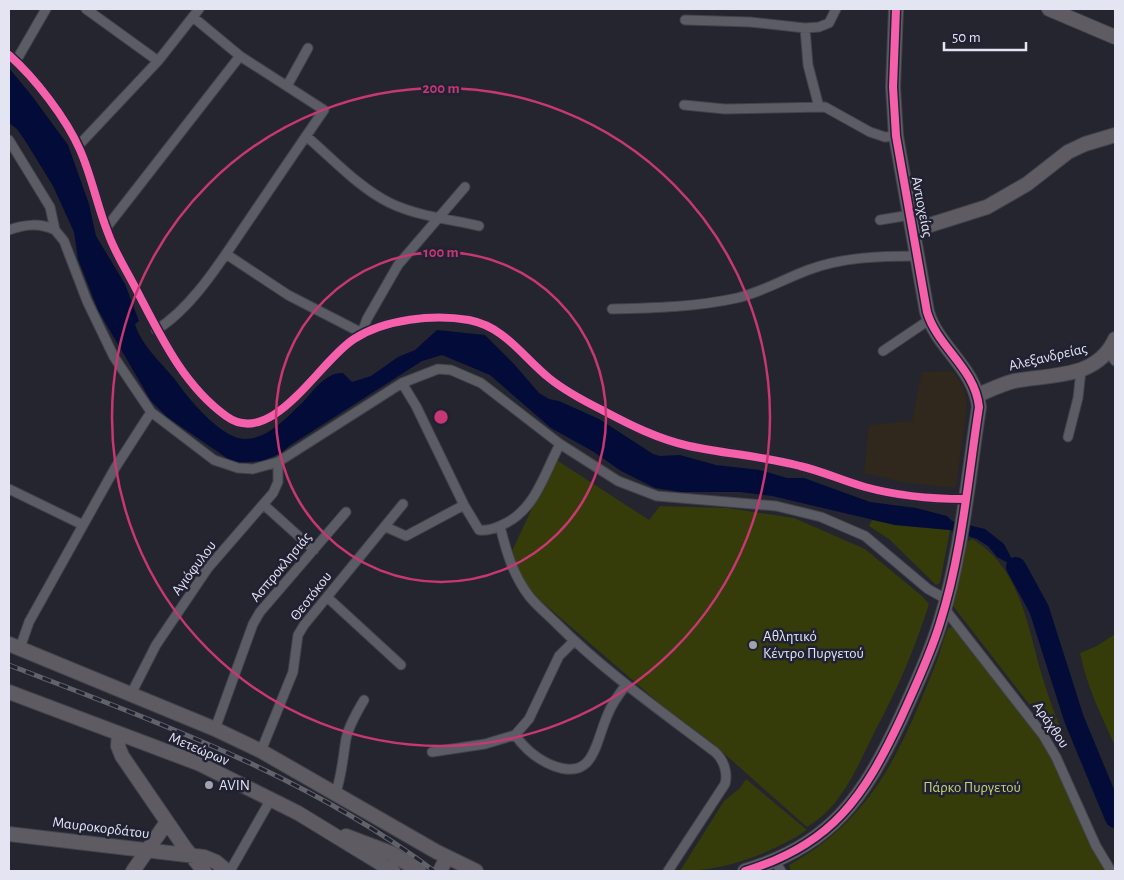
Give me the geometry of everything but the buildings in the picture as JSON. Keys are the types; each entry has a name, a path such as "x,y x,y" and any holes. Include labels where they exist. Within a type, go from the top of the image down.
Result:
{"street":[{"path":"46,9 12,58 46,98 78,146 94,188 106,228 156,330 185,375 208,400 232,420 250,424 262,422 277,414 342,348 361,333 422,319 458,318 484,323 498,330 560,387 638,428 663,438 688,446 800,466 894,494 964,503"},
{"path":"86,9 158,61"},
{"path":"78,146 158,61 199,9"},
{"path":"685,20 750,22 805,28 826,24 833,18 836,9"},
{"name":"Αντιοχείας","path":"896,9 893,87 896,136 929,320 937,335 960,363 978,395"},
{"path":"1049,9 1115,37"},
{"path":"156,330 181,311 226,254 324,110 240,56 193,17"},
{"path":"805,28 808,65 819,107"},
{"path":"287,86 308,48"},
{"path":"106,228 240,56"},
{"path":"684,105 725,109 819,107 837,112 870,132 885,137 896,136"},
{"path":"914,230 987,207 1027,184 1068,152 1085,144 1115,135"},
{"path":"306,136 382,198 415,212 478,226"},
{"path":"10,143 50,207 56,230 64,241 103,337 151,412 198,450 223,465 253,469 278,462 402,383 438,369 463,374 494,392 560,444 618,481 647,494 692,500 776,506 821,517 849,528 865,536 945,604"},
{"path":"361,333 394,272 465,187"},
{"path":"880,220 910,214"},
{"path":"9,230 28,225 40,225 56,230"},
{"path":"226,254 288,295 361,333"},
{"path":"612,309 669,308 712,302 757,291 809,269 832,263 881,256 917,256"},
{"path":"883,351 929,320"},
{"name":"Αλεξανδρείας","path":"978,395 1012,382 1081,370 1094,365 1112,357 1115,339"},
{"path":"1068,436 1077,404 1081,370"},
{"path":"402,383 416,406 464,505 479,530 486,531 500,526 520,514 527,506 560,444"},
{"path":"745,871 778,866 806,846 847,809 880,762 928,657 945,604 964,503 979,406 978,395"},
{"path":"151,412 143,422 83,525 15,646 215,729 261,751 336,792 447,857 457,867 476,871"},
{"name":"Αγιόφυλου","path":"131,694 156,646 208,568 273,493 278,482 278,462"},
{"path":"9,489 83,525"},
{"name":"Θεοτόκου","path":"261,751 293,672 298,634 312,614 386,527 403,504"},
{"path":"264,505 314,550"},
{"path":"386,527 406,536 464,505"},
{"name":"Ασπροκλησιάς","path":"215,729 253,624 260,612 346,512"},
{"path":"500,526 510,563 529,596 574,641 626,685 715,752 722,760 726,773 725,784 668,871"},
{"path":"327,598 401,665"},
{"name":"Αράχθου","path":"945,604 1043,735 1056,757 1096,846 1111,871"},
{"path":"432,752 485,744 515,735 529,719 559,656 574,641"},
{"path":"515,735 524,748 548,764 568,771 578,769 591,757 608,713 626,685"},
{"name":"Μετεώρων","path":"9,692 200,764 271,799 392,871"},
{"path":"336,792 344,763 346,738 352,721 364,700"},
{"path":"120,734 119,750 190,855 204,871"},
{"path":"229,871 271,799"},
{"path":"133,871 167,822"},
{"path":"329,832 361,840 384,850 419,871"},
{"name":"Μαυροκορδάτου","path":"9,834 190,855 216,862 229,871"},
{"path":"440,871 447,857"}],"shaded area":[{"path":"9,68 68,145 89,204 96,236 125,284 139,321 135,324 138,333 154,356 199,410 227,433 245,439 262,435 283,421 325,379 343,373 352,382 371,376 398,357 415,350 437,330 485,335 539,393 549,399 559,401 599,419 653,454 660,456 680,455 716,465 760,470 787,478 804,478 870,502 916,508 947,516 952,521 985,529 1004,544 1016,567 997,557 988,546 977,539 950,530 895,525 772,496 740,492 681,492 655,488 621,471 594,452 551,428 490,375 442,355 422,361 281,453 263,461 234,463 167,417 151,401 98,310 78,259 74,232 53,186 17,129 9,123"},
{"path":"953,371 964,389 967,405 956,488 907,483 864,473 869,425 912,421 922,372"}],"green space":[{"name":"Αθλητικό Κέντρο Πυργετού","path":"555,459 649,520 660,506 728,508 794,518 865,549 922,596 929,604 917,639 890,703 846,787 819,819 807,827 711,742 659,703 541,601 521,580 512,551"},
{"path":"872,520 895,525 950,530 940,583 936,585 889,539 869,526"},
{"path":"972,539 988,550 1000,564 1018,596 1049,697 1067,742 1060,744 953,606 967,542"},
{"name":"Πάρκο Πυργετού","path":"955,626 1039,734 1049,751 1090,842 1106,871 791,871 789,865 818,847 842,827 880,781 909,728 936,663 948,628"},
{"path":"1115,634 1115,746 1090,689 1080,653 1097,646"},
{"path":"746,779 807,830 778,847 746,860 713,868 680,871 724,801 740,788"}],"waterway":[{"path":"1016,567 1039,609 1074,719 1115,818"}],"railway":[{"path":"9,665 229,753 334,806 385,837 434,871"}],"cycle path":[{"path":"745,871 775,860 801,847 823,832 842,814 873,772 901,718 932,647 948,597 964,516 979,407 971,381 939,337 927,312 896,136 893,87 896,9"},
{"path":"9,55 49,99 67,125 84,160 111,240 174,358 197,390 226,416 243,423 260,421 277,412 294,398 340,350 366,332 410,320 455,318 469,320 493,329 512,343 549,378 568,391 623,421 666,440 703,449 786,463 890,493 927,498 964,499"}],"place":[{"name":"Αθλητικό Κέντρο Πυργετού","path":"753,645"},
{"name":"AVIN","path":"209,785"}]}
